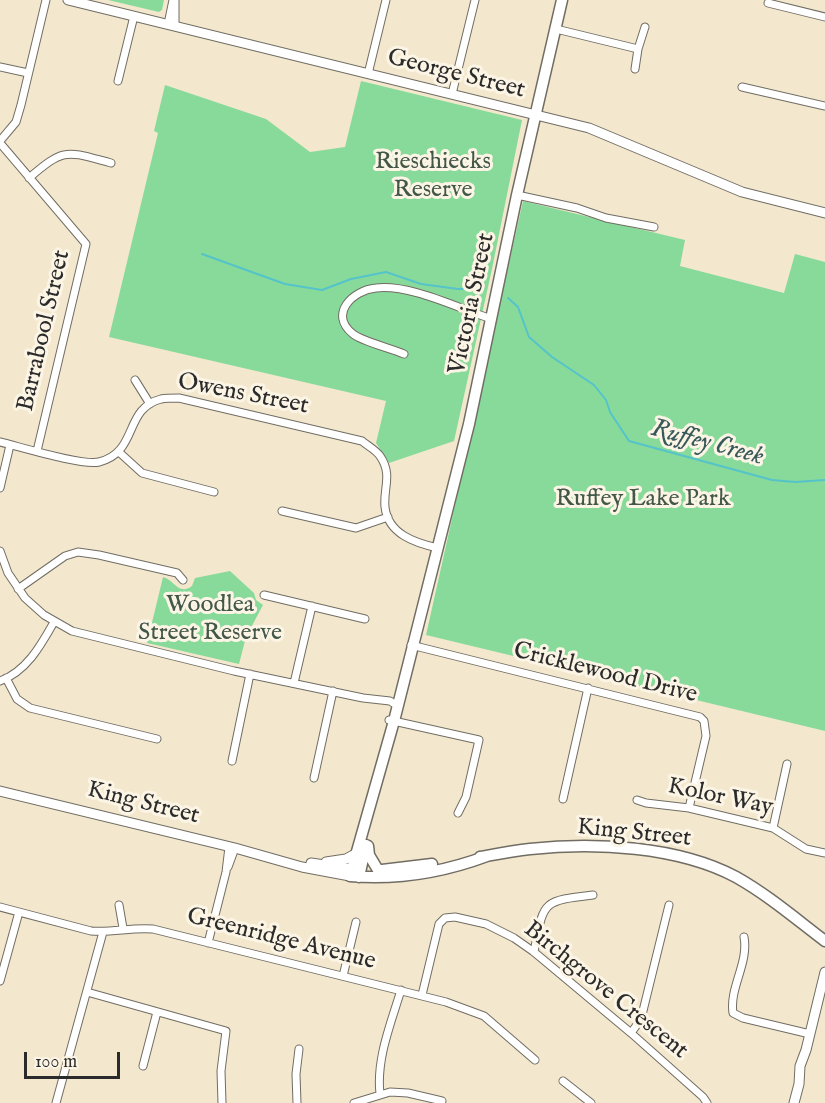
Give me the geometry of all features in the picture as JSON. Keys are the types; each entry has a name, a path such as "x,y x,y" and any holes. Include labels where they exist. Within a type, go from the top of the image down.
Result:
{"main road":[{"name":"George Street","path":"72,0 589,128 742,192 825,213"},
{"name":"Victoria Street","path":"356,873 367,840 394,705 438,548 469,424 517,195 562,0"},
{"name":"Victoria Street","path":"356,873 357,853 383,760"},
{"name":"King Street","path":"0,791 312,869 405,876 461,865 487,856"},
{"path":"367,840 368,852 378,870"},
{"name":"King Street","path":"276,859 356,873 531,849 573,847 632,849 690,859 725,872 746,883 825,941"},
{"path":"297,861 339,861 357,853"},
{"path":"794,1103 799,1084 800,1066 825,972"}],"street":[{"path":"0,142 16,122 46,0"},
{"path":"171,25 174,0"},
{"path":"368,74 386,0"},
{"path":"452,94 476,0"},
{"path":"768,3 825,17"},
{"path":"118,81 135,16"},
{"path":"635,69 645,27"},
{"path":"556,29 638,49"},
{"path":"0,67 28,74"},
{"path":"742,87 825,106"},
{"name":"Barrabool Street","path":"0,142 86,244 37,451"},
{"path":"29,178 61,154 76,153 111,163"},
{"path":"517,195 577,208 606,218 654,227"},
{"path":"404,354 353,334 344,322 343,310 349,299 360,292 376,288 399,288 468,309 492,319"},
{"path":"135,380 150,404"},
{"name":"Owens Street","path":"120,453 135,419 150,404 161,399 179,398 362,441 377,452 386,467 388,481 385,507 388,517"},
{"path":"0,442 83,462 99,462 120,453 142,473 214,492"},
{"path":"0,488 10,445"},
{"path":"282,511 356,528 388,517 397,531 411,541 438,548"},
{"path":"0,551 8,573 18,589 37,610 54,622 86,636 394,705"},
{"path":"18,589 65,556 78,552 177,573 183,580"},
{"path":"264,595 365,618"},
{"path":"294,683 312,606"},
{"path":"54,622 33,656 3,680 17,699 30,708 157,739"},
{"name":"Cricklewood Drive","path":"411,645 588,688 695,716 704,721 706,736 689,808"},
{"path":"232,761 250,674"},
{"path":"563,799 588,688"},
{"path":"314,778 333,691"},
{"path":"392,720 479,740 466,797 458,813"},
{"path":"773,828 787,764"},
{"name":"Kolor Way","path":"637,800 689,808 773,828 806,849 825,853"},
{"path":"208,943 232,848"},
{"path":"534,952 542,911 549,903 558,899 593,895"},
{"path":"119,905 123,928"},
{"path":"632,1033 641,1019 669,905"},
{"name":"Greenridge Avenue","path":"0,907 83,929 103,932 123,928 153,928 422,995 484,1016 535,1060"},
{"path":"0,981 19,912"},
{"name":"Birchgrove Crescent","path":"422,995 439,924 445,918 455,917 486,924 534,952 632,1033 707,1103"},
{"path":"343,976 356,922"},
{"path":"56,1103 103,932"},
{"path":"744,937 745,952 729,1015 810,1034"},
{"path":"380,1094 378,1079 381,1062 401,990"},
{"path":"87,992 226,1031 221,1071 222,1103"},
{"path":"143,1066 157,1012"},
{"path":"297,1103 296,1074 299,1049"},
{"path":"563,1081 591,1103"},
{"path":"354,1103 390,1092 442,1101"}],"green space":[{"path":"108,0 164,0 162,10 159,12"},
{"name":"Rieschiecks Reserve","path":"361,81 522,120 454,441 389,463 376,443 386,401 109,337 158,133 154,131 165,85 266,119 310,152 345,147"},
{"name":"Ruffey Lake Park","path":"523,201 685,240 680,266 784,293 795,254 825,262 825,731 426,635"},
{"name":"Woodlea Street Reserve","path":"230,571 254,593 256,600 263,605 246,637 239,664 147,643 163,577 180,588 187,589 192,586 195,578"}],"waterway":[{"name":"Ruffey Creek","path":"202,254 285,284 322,290 351,279 386,272 421,284 458,289 480,288"},
{"name":"Ruffey Creek","path":"508,298 518,307 529,337 552,357 594,385 606,400 610,412 629,441 772,480 795,482 825,480"}]}
